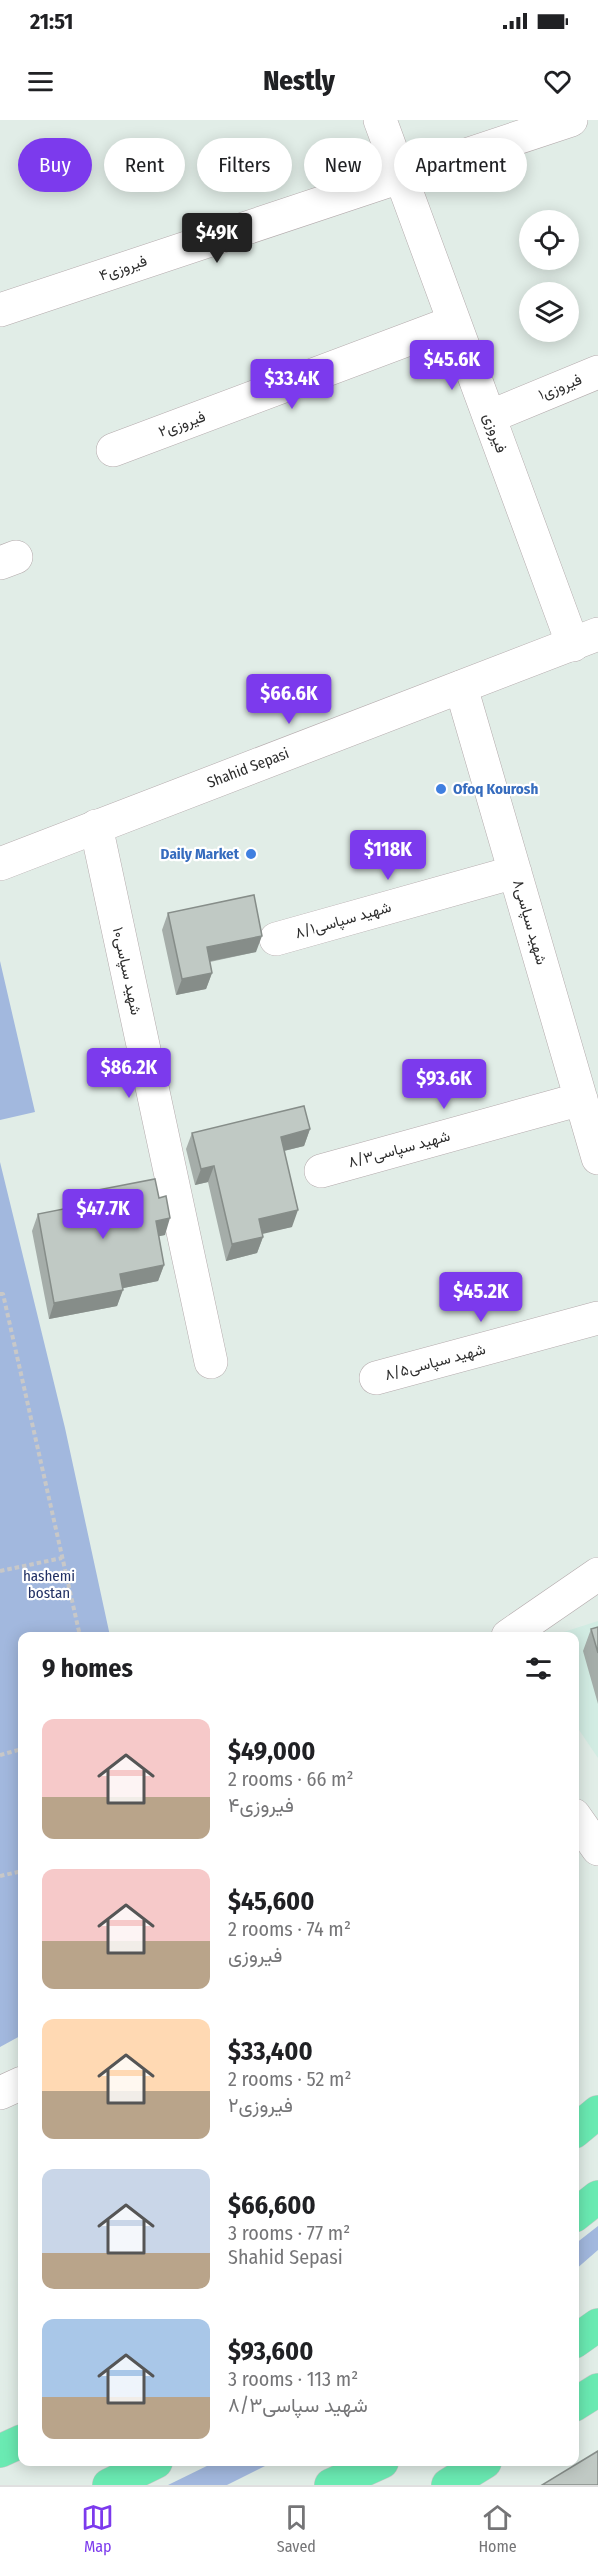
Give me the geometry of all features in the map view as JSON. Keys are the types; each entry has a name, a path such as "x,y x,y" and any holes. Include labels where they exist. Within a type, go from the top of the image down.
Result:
{"highway":[{"path":"579,2128 598,2112"},
{"path":"579,2212 598,2197"},
{"path":"579,2338 598,2325"},
{"path":"579,2402 598,2390"},
{"path":"0,2451 18,2443"},
{"path":"109,2485 148,2466"},
{"path":"331,2485 373,2466"},
{"path":"448,2485 479,2466"}],"street":[{"name":"فیروزی","path":"380,120 394,159"},
{"name":"۴فیروزی","path":"516,138 571,120"},
{"name":"۴فیروزی","path":"9,307 394,178"},
{"name":"فیروزی","path":"406,192 489,417 585,639"},
{"name":"فیروزی۲","path":"112,450 454,322"},
{"name":"فیروزی۱","path":"489,417 598,372"},
{"name":"Shahid Sepasi","path":"0,864 585,639"},
{"name":"شهید سپاسی۸","path":"461,687 598,1158"},
{"name":"شهید سپاسی۱۰","path":"96,826 211,1362"},
{"name":"شهید سپاسی۸/۱","path":"276,939 515,872"},
{"name":"شهید سپاسی۸/۳","path":"321,1170 581,1099"},
{"name":"شهید سپاسی۸/۵","path":"376,1378 598,1318"},
{"path":"514,1632 598,1574"},
{"path":"579,1822 598,1849"},
{"path":"0,2094 18,2085"}],"path":[{"path":"0,1294 3,1294 79,1632"},
{"path":"0,1571 62,1558"},
{"path":"0,1755 18,1750"},
{"path":"0,1876 18,1872"}],"shaded area":[{"path":"598,1621 598,1758 579,1730 579,1632 564,1632"}],"green space":[{"path":"0,961 35,1112 0,1120"},
{"name":"hashemi bostan","path":"0,1162 65,1428 109,1632 18,1632 18,2037 0,2047"},
{"path":"598,2226 598,2250 579,2267 579,2241"},
{"path":"207,2466 265,2466 227,2485 168,2485"}],"building":[{"path":"254,895 262,936 207,947 212,973 182,979 168,913"},
{"path":"304,1106 310,1129 281,1137 298,1210 259,1219 263,1237 232,1244 214,1166 201,1169 192,1133"},
{"path":"155,1179 159,1198 166,1196 170,1218 156,1221 164,1265 120,1274 123,1290 54,1303 38,1214 84,1205 82,1193"},
{"path":"598,1627 598,1653 591,1629"},
{"path":"598,2451 598,2485 542,2485 573,2466 579,2466 579,2463"}],"place":[{"name":"Ofoq Kourosh","path":"441,789"},
{"name":"Daily Market","path":"251,854"}]}
